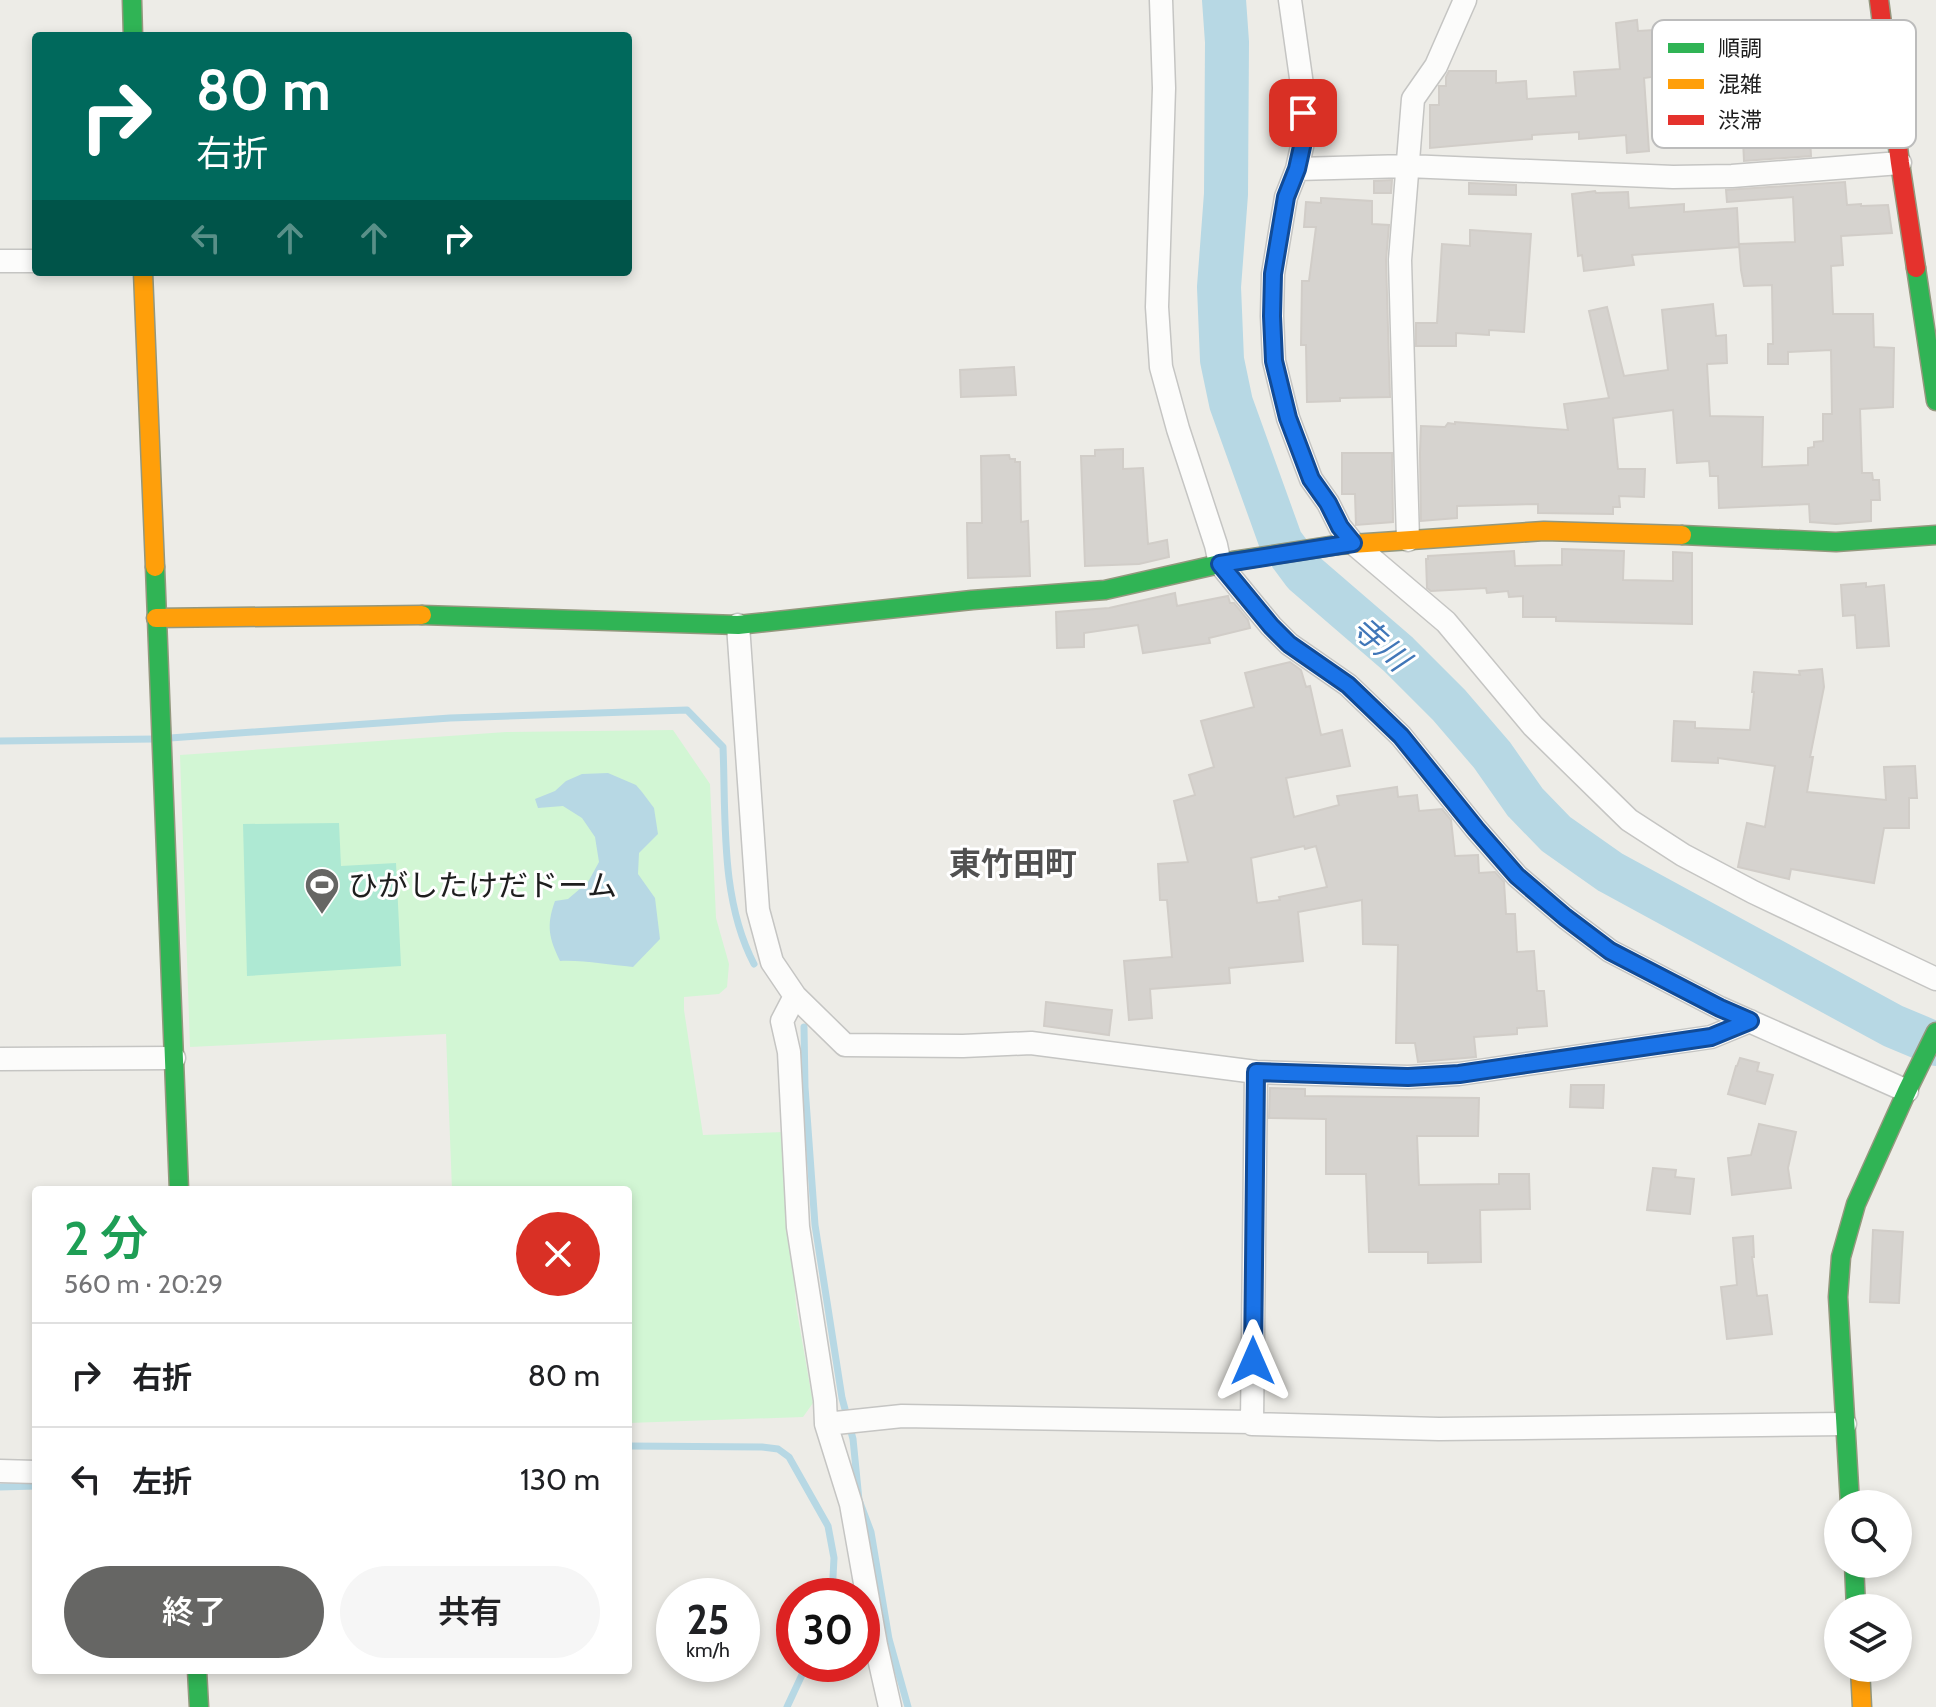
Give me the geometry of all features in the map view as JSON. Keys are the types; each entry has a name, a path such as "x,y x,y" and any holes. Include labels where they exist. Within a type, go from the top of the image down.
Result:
{"street":[{"path":"132,0 133,32"},
{"path":"1161,0 1164,88 1157,307 1161,367 1216,545 1226,562 1271,626 1289,644 1348,685 1401,736 1517,876 1565,917 1610,951 1720,1008 1909,1087"},
{"path":"1290,0 1302,85 1303,142 1286,197 1273,274 1274,361 1288,418 1311,479 1328,503 1347,544 1446,622 1533,726 1629,820 1683,855 1753,892 1936,979"},
{"path":"1408,540 1400,260 1413,99 1436,66 1465,0"},
{"path":"1879,0 1882,20"},
{"path":"1898,148 1936,401"},
{"path":"1297,169 1407,166 1673,177 1732,176 1900,163"},
{"path":"0,261 32,261"},
{"path":"143,276 179,1186"},
{"path":"156,618 400,614 738,625 876,609 1105,590 1226,562 1347,544 1544,531 1836,542 1936,535"},
{"path":"738,625 758,910 772,962 795,996 845,1045 1031,1043 1256,1072 1408,1077 1459,1074 1711,1037 1750,1021"},
{"path":"795,996 782,1021 789,1052 798,1227 826,1424 851,1504 890,1707"},
{"path":"1849,1490 1838,1297 1841,1257 1856,1204 1936,1032"},
{"path":"0,1059 174,1058"},
{"path":"1252,1422 1256,1072"},
{"path":"826,1424 902,1416 1252,1422 1439,1429 1845,1424"},
{"path":"0,1471 32,1472"},
{"path":"197,1674 199,1707"},
{"path":"1861,1682 1862,1707"}],"green space":[{"path":"673,730 710,784 716,918 729,964 727,987 719,994 684,997 684,1010 703,1135 785,1132 796,1306 813,1403 803,1417 632,1423 632,1186 452,1186 446,1034 190,1047 180,755 506,732"},
{"name":"ひがしたけだドーム","path":"339,823 341,866 396,863 401,966 247,976 243,824"}],"water":[{"path":"608,773 636,785 642,792 654,808 658,834 639,853 638,874 655,898 660,939 633,967 560,961 550,932 555,901 568,899 588,882 599,862 595,837 582,818 563,806 538,808 535,799 582,774"}],"building":[{"path":"1637,20 1638,31 1652,30 1652,77 1644,78 1649,151 1627,153 1626,135 1579,139 1579,132 1430,148 1430,105 1439,105 1439,86 1446,86 1449,71 1496,71 1496,83 1526,81 1527,99 1576,96 1574,72 1620,69 1616,23"},
{"path":"1743,148 1811,148 1811,156 1744,161"},
{"path":"1392,180 1391,193 1374,193 1374,181"},
{"path":"1845,182 1847,205 1888,205 1892,233 1841,236 1843,265 1831,266 1833,314 1873,314 1874,347 1894,348 1893,407 1860,409 1862,473 1872,473 1873,480 1879,480 1880,500 1871,500 1871,521 1836,524 1810,522 1809,504 1719,508 1718,476 1710,476 1709,461 1677,463 1673,410 1613,418 1618,469 1645,469 1644,497 1619,496 1620,507 1613,507 1613,514 1538,513 1538,504 1457,506 1457,518 1421,521 1421,426 1445,427 1455,422 1568,430 1564,404 1609,398 1589,311 1607,307 1624,376 1668,370 1662,310 1713,304 1716,336 1726,335 1727,363 1707,364 1710,416 1763,417 1762,467 1808,465 1808,448 1814,447 1814,442 1823,441 1823,414 1832,414 1831,350 1788,352 1788,364 1768,364 1768,344 1773,344 1772,285 1744,286 1739,244 1795,242 1793,197 1727,202 1726,190"},
{"path":"1469,183 1516,185 1516,195 1469,194"},
{"path":"1628,192 1629,208 1684,204 1684,212 1737,208 1739,247 1632,255 1634,265 1584,271 1582,255 1578,256 1572,194"},
{"path":"1321,198 1372,201 1372,224 1389,225 1386,260 1390,397 1307,402 1306,345 1301,345 1302,281 1309,281 1316,227 1304,227 1306,202 1321,203"},
{"path":"1470,230 1531,234 1524,332 1489,330 1489,335 1456,333 1456,346 1416,346 1416,323 1437,323 1442,244 1470,246"},
{"path":"1014,367 1016,395 961,397 960,370"},
{"path":"1123,449 1123,469 1143,468 1148,544 1167,540 1169,557 1139,564 1085,566 1081,456 1095,456 1095,450"},
{"path":"1342,453 1392,453 1393,522 1356,525 1355,494 1342,494"},
{"path":"1009,455 1010,459 1020,462 1021,522 1028,521 1030,576 968,578 967,523 982,523 981,456"},
{"path":"1562,549 1624,551 1623,580 1673,581 1673,552 1692,553 1692,624 1556,621 1556,617 1523,617 1523,596 1509,597 1508,591 1487,593 1486,588 1431,591 1427,588 1428,556 1514,551 1515,566 1562,565"},
{"path":"1866,583 1866,587 1884,585 1889,646 1857,648 1855,615 1843,616 1841,585"},
{"path":"1175,593 1177,606 1228,596 1230,603 1234,603 1248,620 1250,628 1209,638 1210,643 1143,653 1138,625 1084,633 1084,647 1057,648 1056,612 1109,608"},
{"path":"1290,662 1301,670 1306,687 1310,686 1321,735 1342,730 1350,766 1286,778 1294,817 1339,805 1337,796 1397,787 1398,797 1417,795 1419,811 1442,809 1451,820 1455,856 1478,855 1479,873 1495,872 1504,882 1506,914 1515,914 1517,952 1534,951 1537,991 1544,991 1547,1026 1517,1028 1517,1034 1474,1037 1476,1057 1418,1062 1415,1043 1396,1043 1398,945 1363,944 1362,900 1298,912 1303,961 1229,968 1230,983 1150,989 1152,1018 1129,1020 1124,961 1172,957 1167,900 1160,900 1158,864 1188,862 1174,801 1195,795 1189,775 1214,767 1201,721 1254,707 1245,673","holes":["1304,846 1305,849 1316,846 1327,887 1257,903 1251,858"]},
{"path":"1822,669 1824,687 1810,757 1813,757 1807,792 1886,800 1884,767 1915,766 1917,798 1909,798 1909,828 1884,828 1874,883 1791,869 1789,879 1738,867 1747,823 1765,827 1775,766 1718,758 1718,763 1672,761 1674,721 1695,722 1695,728 1750,730 1754,672 1800,675 1799,671"},
{"path":"1046,1002 1112,1010 1109,1035 1044,1026"},
{"path":"1740,1058 1759,1063 1757,1071 1773,1075 1765,1104 1728,1094"},
{"path":"1571,1085 1604,1085 1603,1108 1570,1107"},
{"path":"1270,1088 1305,1089 1305,1096 1479,1098 1478,1136 1417,1136 1419,1185 1499,1184 1499,1174 1529,1174 1530,1209 1480,1210 1481,1262 1428,1263 1428,1252 1369,1252 1366,1174 1326,1174 1326,1119 1269,1118"},
{"path":"1759,1124 1796,1132 1788,1168 1791,1188 1732,1195 1728,1158 1751,1155"},
{"path":"1653,1168 1676,1170 1675,1177 1694,1179 1690,1214 1647,1210"},
{"path":"1873,1230 1903,1232 1899,1303 1870,1302"},
{"path":"1753,1236 1757,1296 1767,1295 1772,1334 1727,1339 1721,1287 1737,1285 1733,1238"}],"waterway":[{"name":"寺川","path":"1224,0 1227,42 1226,194 1219,287 1222,360 1231,403 1281,542 1304,573 1398,654 1449,705 1492,755 1525,802 1556,834 1610,872 1893,1026 1936,1044"},
{"path":"170,738 450,718 687,710 723,747 730,885 735,913 754,964"},
{"path":"0,741 154,739"},
{"path":"804,1027 815,1225 842,1398 853,1439 859,1500 871,1532 889,1639 908,1707"},
{"path":"632,1446 778,1449 789,1457 828,1526 834,1558 833,1578"},
{"path":"0,1487 32,1486"},
{"path":"787,1707 799,1682"}],"traffic: fast":[{"path":"132,0 133,32"},
{"path":"1916,268 1936,401"},
{"path":"1682,535 1836,542 1936,535"},
{"path":"422,615 738,625 972,600 1105,590 1233,561 1337,545"},
{"path":"155,567 179,1186"},
{"path":"1849,1490 1838,1297 1841,1257 1856,1204 1936,1032"},
{"path":"1855,1578 1855,1594"},
{"path":"197,1674 199,1707"}],"traffic: slow":[{"path":"143,276 155,567"},
{"path":"1337,545 1544,531 1682,535"},
{"path":"156,618 422,615"},
{"path":"1861,1682 1862,1707"}],"traffic: jam":[{"path":"1879,0 1882,20"},
{"path":"1898,148 1916,268"}],"place":[{"name":"ひがしたけだドーム","path":"322,916"}],"district":[{"name":"東竹田町","path":"1013,863"}],"route":[{"path":"1253,1361 1256,1072 1408,1077 1459,1074 1711,1037 1750,1021 1610,951 1517,876 1401,736 1348,685 1289,644 1220,564 1353,543 1311,479 1288,418 1274,361 1273,274 1286,197 1303,142 1303,113"}]}
